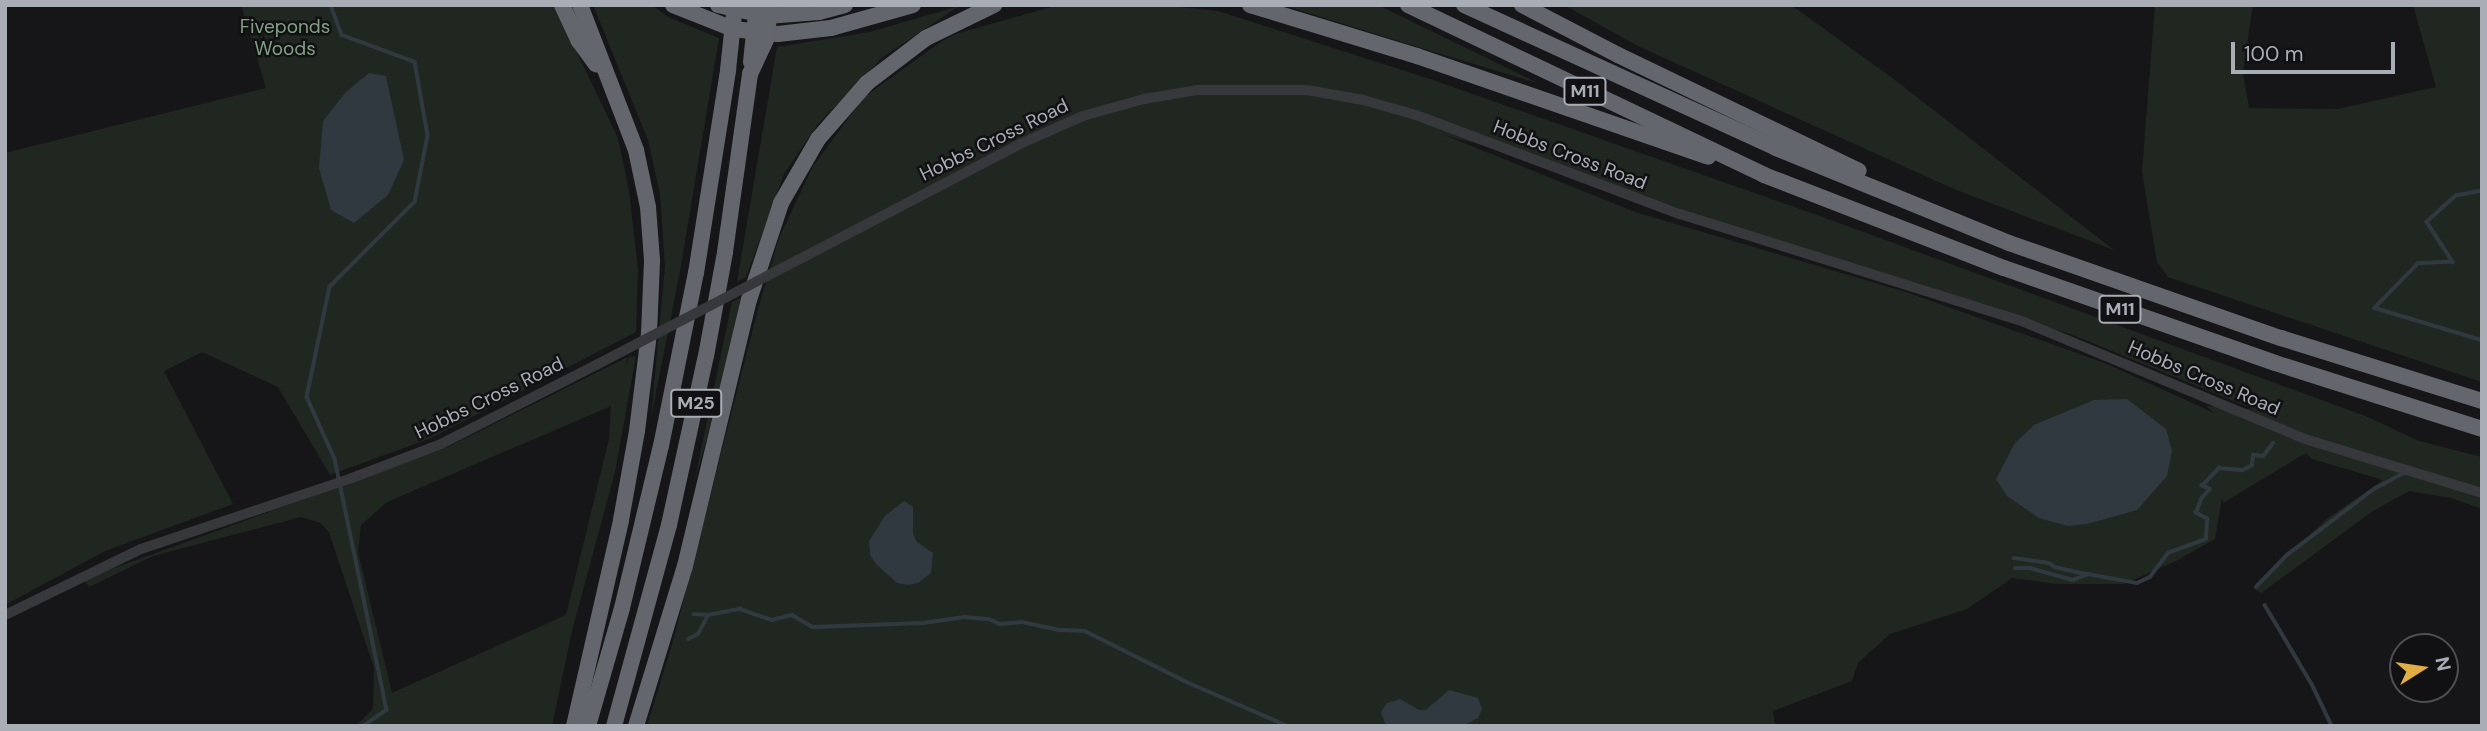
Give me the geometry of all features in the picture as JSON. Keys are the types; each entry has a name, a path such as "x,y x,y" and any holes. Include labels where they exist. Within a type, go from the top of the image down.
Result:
{"highway":[{"path":"562,5 579,40 604,74"},
{"path":"574,726 627,486 647,359 652,287 651,235 636,150 604,74 580,5"},
{"path":"673,5 726,27 778,34 831,28 913,5"},
{"path":"718,5 746,13 781,16 845,5"},
{"name":"M25","path":"588,726 631,574 661,446 702,238 728,70 735,5"},
{"name":"M25","path":"614,726 657,572 697,400 725,252 757,5"},
{"path":"750,74 766,39 771,5"},
{"path":"636,726 688,555 760,259 780,203 801,164 836,115 877,73 938,31 994,5"},
{"path":"1250,5 1417,55 1670,146 1764,175"},
{"name":"M11","path":"1408,5 1764,175 2017,273 2275,363 2482,429"},
{"name":"M11","path":"1464,5 1776,148 2009,243 2281,338 2482,401"},
{"path":"1522,5 1618,55 2009,243"},
{"path":"627,726 709,468"},
{"path":"566,726 603,564 627,486"}],"street":[{"name":"Hobbs Cross Road","path":"5,615 141,549 339,483 441,443 1020,144 1113,107 1174,93 1219,89 1273,88 1334,94 1416,115 1680,214 2024,322 2305,439 2482,493"}],"green space":[{"name":"Fiveponds Woods","path":"241,5 554,5 618,138 629,191 638,270 636,332 431,438 330,475 278,387 202,352 164,371 233,504 105,551 5,605 5,153 266,88"},
{"path":"593,5 652,5 668,17 719,38 680,271 651,418 665,266 660,194 648,140"},
{"path":"1058,5 1159,5 1218,11 1433,80 1817,215 2368,417 2419,441 2482,457 2482,509 2451,498 2409,491 2373,511 2261,593 2253,588 2328,518 2383,480 2312,459 2306,453 2223,503 2222,497 2215,539 2176,561 2124,584 2057,584 2012,578 1967,609 1890,634 1858,663 1852,681 1773,711 1775,726 647,726 673,641 758,309 779,238 812,168 863,98 942,41 956,34","holes":["1444,135 1559,165 1789,248 2073,335 2253,409 2206,406 2214,413 2107,364 1909,293 1635,212"]},
{"path":"1283,5 1378,5 1540,84 1408,44"},
{"path":"1564,5 1791,5 1891,77 2114,250 1954,189 1640,47"},
{"path":"2155,5 2253,5 2243,72 2249,108 2338,109 2436,87 2413,5 2482,5 2482,382 2168,277 2157,262 2142,172"},
{"path":"959,6 883,57 818,124 784,174 746,277 737,282 777,47 870,32"},
{"path":"742,297 707,438 694,483 732,302"},
{"path":"636,356 615,472 572,631 552,726 356,726 373,709 374,668 329,532 321,523 301,517 153,556 89,587 84,579 448,447 628,357 624,371 629,357","holes":["611,406 609,439 566,615 392,693 358,552 361,525 387,502"]}],"shaded area":[{"path":"369,73 386,76 404,160 388,195 354,223 331,210 319,168 323,121 346,92"},
{"path":"2127,399 2166,429 2172,451 2167,476 2137,510 2087,524 2068,526 2039,518 2007,496 1996,479 2015,443 2034,425 2094,400"},
{"path":"904,501 913,507 913,534 917,542 933,553 931,573 918,583 908,585 897,583 876,564 870,555 869,541 885,516"},
{"path":"1449,690 1478,698 1482,709 1478,718 1463,726 1386,726 1381,712 1387,703 1400,699 1419,710 1426,710"}],"waterway":[{"path":"331,5 342,35 415,62 428,136 415,202 330,287 307,397 335,459 387,710 364,726"},
{"path":"2482,191 2456,196 2427,222 2453,262 2418,264 2375,308 2482,340"},
{"path":"2015,568 2030,568 2073,580 2088,574 2137,583 2150,577 2168,553 2206,539 2207,519 2196,513 2201,499 2210,489 2202,486 2219,468 2243,470 2252,465 2253,455 2263,456 2273,443"},
{"path":"2256,587 2287,555 2374,489 2406,472"},
{"path":"2014,558 2049,563 2055,567 2086,574"},
{"path":"2265,605 2312,684 2332,726"},
{"path":"694,614 708,615 740,609 772,620 792,615 813,627 923,623 965,617 989,619 1000,624 1022,622 1060,630 1085,631 1189,683 1288,726"},
{"path":"688,639 698,634 708,615"}]}
